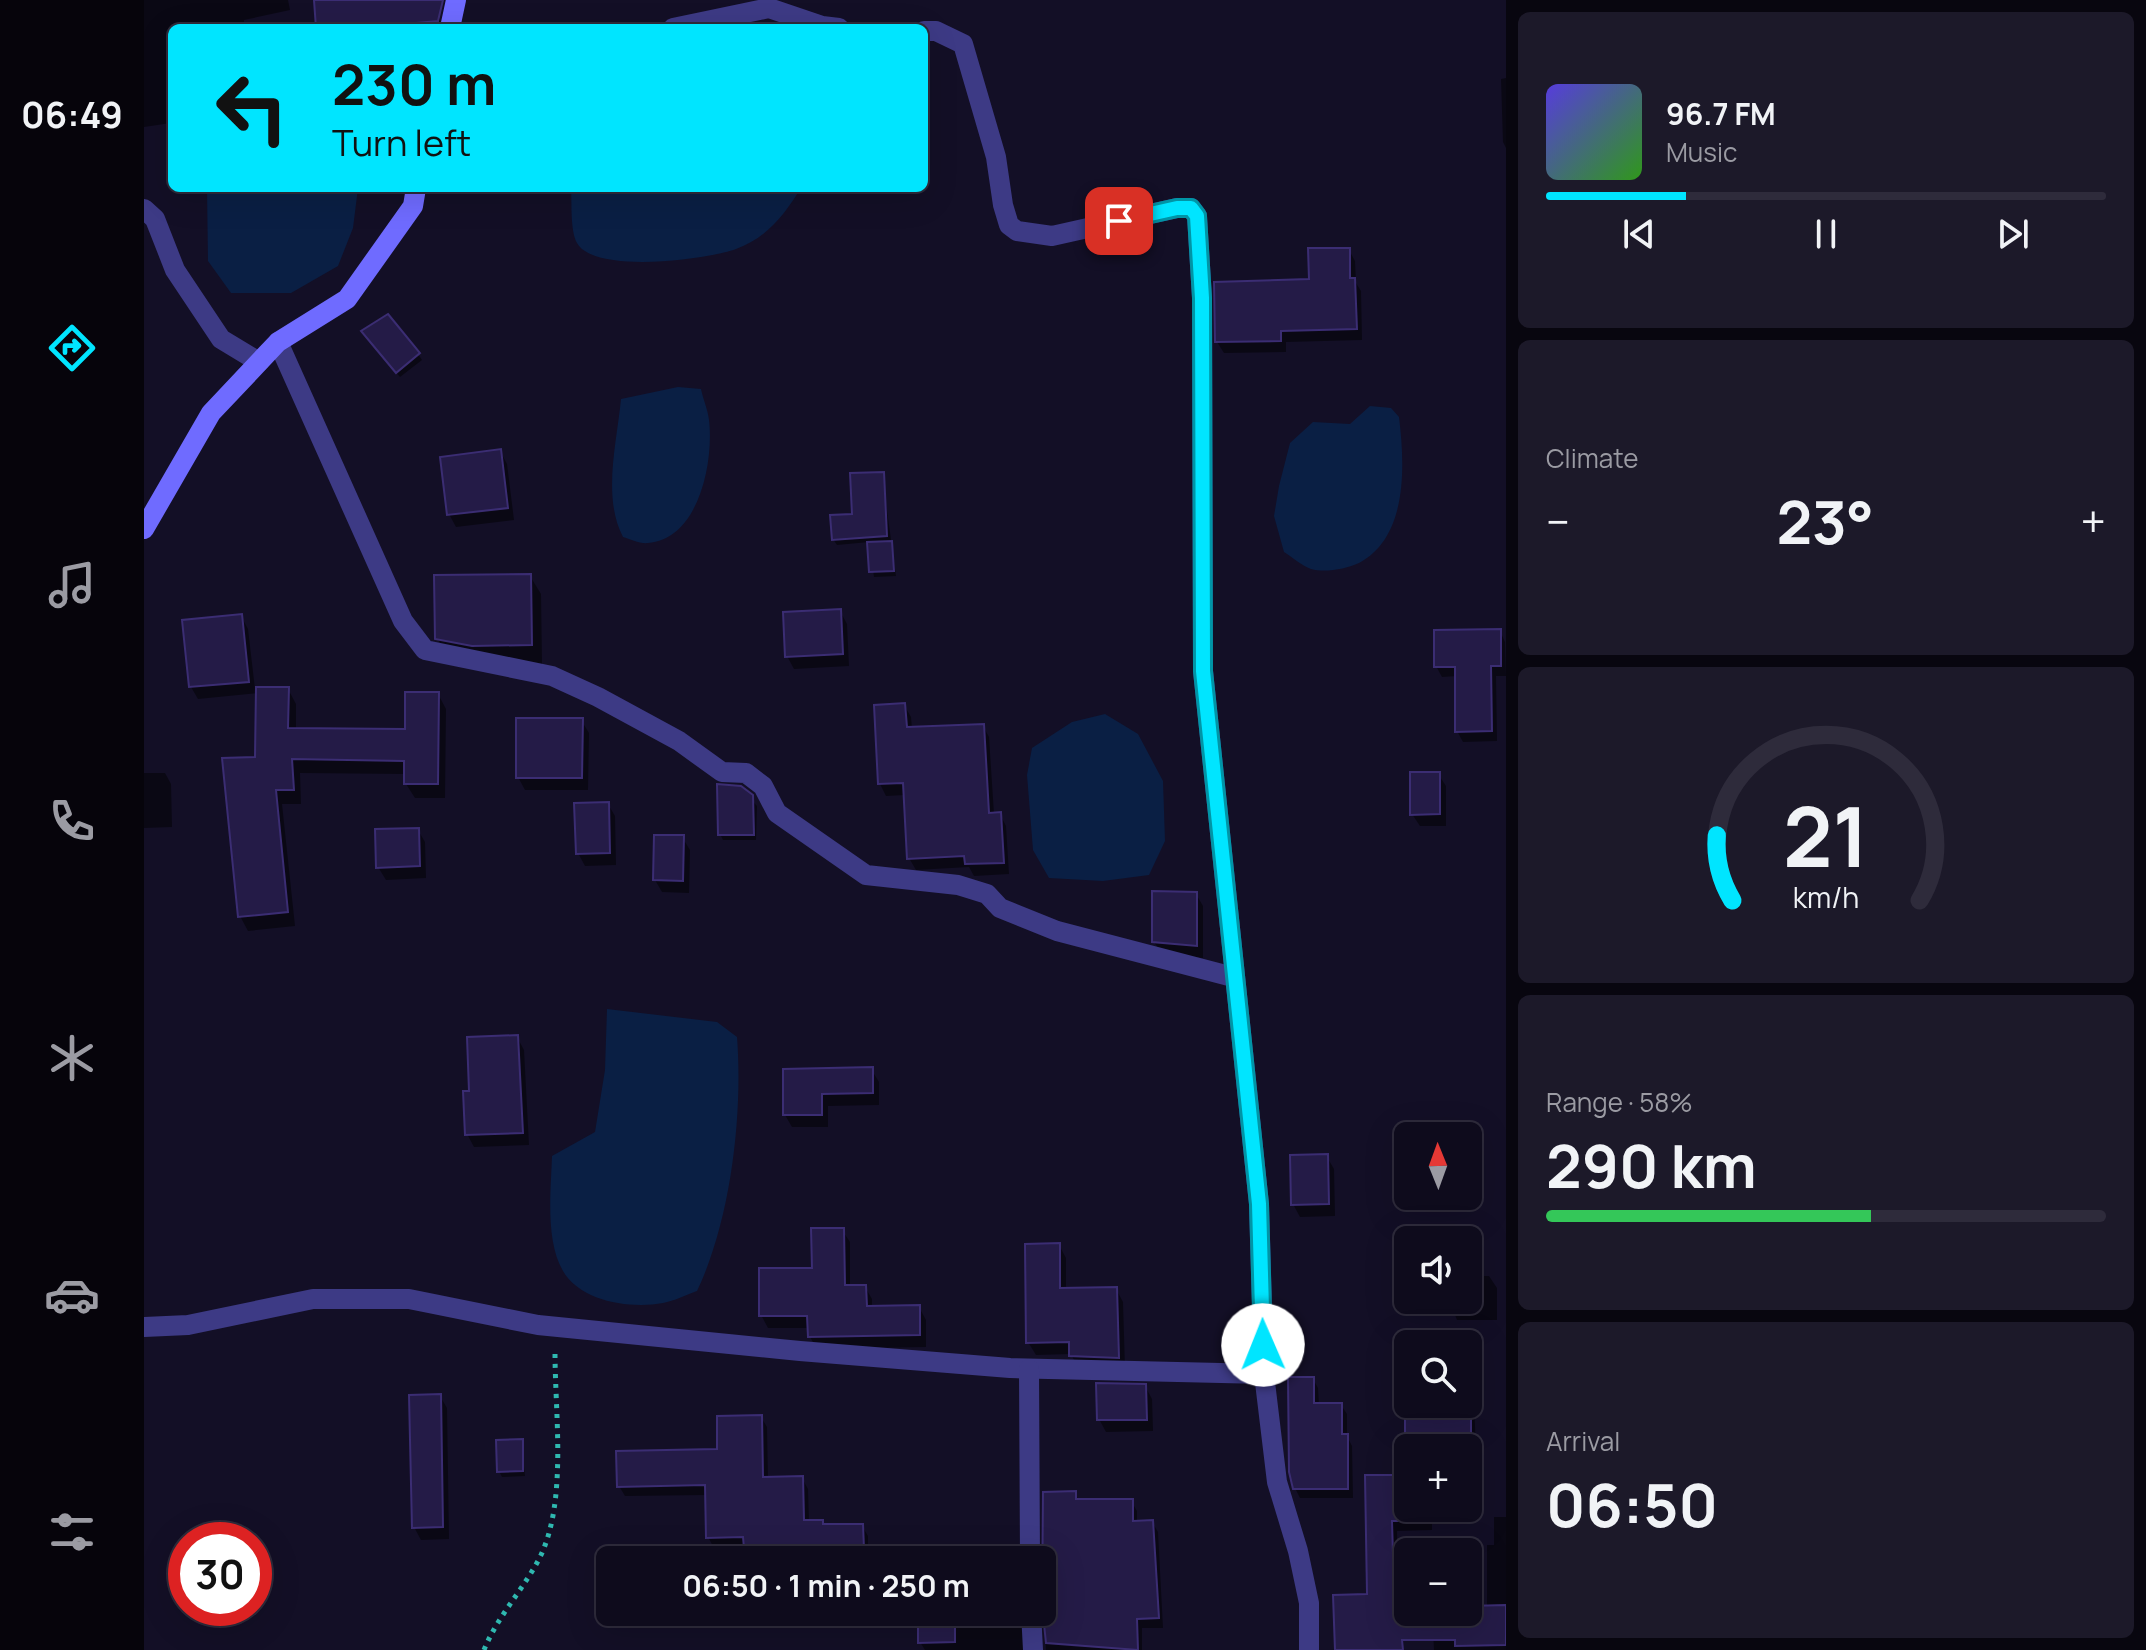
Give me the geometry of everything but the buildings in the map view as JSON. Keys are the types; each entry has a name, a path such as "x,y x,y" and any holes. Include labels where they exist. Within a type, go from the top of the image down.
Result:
{"main road":[{"path":"454,24 456,0"},
{"path":"144,529 211,413 278,342 347,299 413,206 415,192"}],"street":[{"path":"692,24 769,8 816,24"},
{"path":"928,31 936,31 963,44 996,157 1003,205 1009,225 1017,231 1052,236 1177,208 1191,208 1197,216 1202,298 1203,671 1259,1204 1264,1374 1277,1482 1309,1603 1309,1650"},
{"path":"144,209 155,219 175,270 221,339 259,362"},
{"path":"278,342 403,621 425,650 552,676 598,697 679,741 722,772 746,773 763,786 777,813 866,875 958,885 987,894 1000,908 1057,931 1233,977"},
{"path":"144,1327 188,1325 327,1299 409,1299 555,1327 1029,1369 1264,1374"},
{"path":"1029,1369 1030,1546"},
{"path":"1032,1626 1033,1650"}],"path":[{"path":"484,1650 491,1632 541,1554 556,1505 555,1327"}],"water":[{"path":"207,192 358,192 353,228 338,266 291,293 231,293 208,261"},
{"path":"571,192 798,192 774,224 757,238 736,249 701,257 652,262 605,259 587,253 577,243 572,224"},
{"path":"678,387 701,389 708,416 709,456 700,496 680,528 665,538 648,543 638,542 623,537 613,505 613,469 621,399"},
{"path":"1370,406 1391,408 1399,417 1402,478 1395,518 1387,536 1375,551 1359,563 1335,570 1311,569 1284,552 1274,516 1290,443 1313,422 1350,424"},
{"path":"1105,714 1138,734 1163,781 1165,841 1149,875 1103,881 1049,878 1033,850 1027,775 1032,748 1072,722"},
{"path":"607,1009 717,1022 737,1037 736,1132 718,1232 697,1291 663,1303 622,1304 582,1290 563,1271 551,1230 552,1156 595,1132 605,1070"}],"route":[{"path":"1119,221 1177,208 1191,208 1197,216 1202,298 1203,671 1259,1204 1263,1345"}]}
